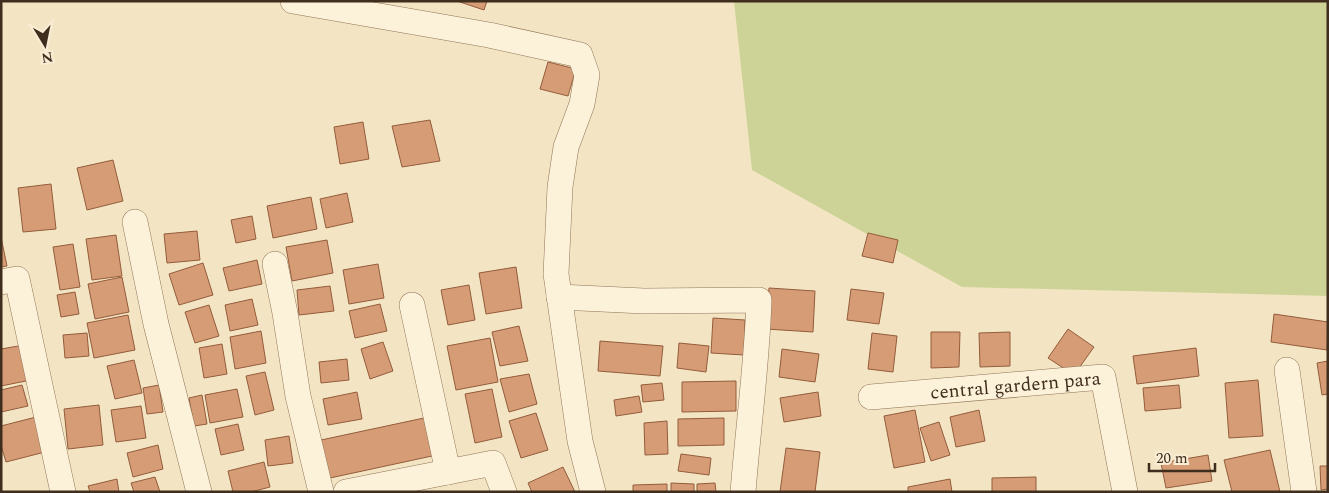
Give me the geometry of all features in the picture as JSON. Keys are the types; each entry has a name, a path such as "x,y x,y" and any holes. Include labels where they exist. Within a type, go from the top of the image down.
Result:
{"street":[{"path":"293,1 489,35 580,55 587,75 582,104 566,147 560,187 556,274 580,441 593,492"},
{"path":"135,222 156,324 199,492"},
{"path":"274,264 285,313 298,396 321,492"},
{"path":"1,282 17,278 63,492"},
{"path":"559,297 644,301 759,300 743,492"},
{"path":"412,305 448,472"},
{"path":"1287,370 1304,492"},
{"name":"central gardern para","path":"871,397 1103,377 1125,492"},
{"path":"346,492 493,463 504,492"}],"green space":[{"path":"734,1 1328,1 1328,296 962,287 752,170"}],"building":[{"path":"457,1 487,1 484,10"},
{"path":"548,62 576,69 568,96 540,89"},
{"path":"430,120 440,161 402,167 392,126"},
{"path":"363,122 369,159 340,164 334,127"},
{"path":"113,160 123,201 87,210 77,168"},
{"path":"51,184 56,229 23,232 18,188"},
{"path":"347,193 353,222 326,228 320,199"},
{"path":"311,197 317,229 273,238 267,206"},
{"path":"252,216 256,239 236,243 231,220"},
{"path":"197,231 200,260 167,263 164,234"},
{"path":"868,233 898,240 893,263 862,256"},
{"path":"116,235 122,276 92,280 86,239"},
{"path":"1,237 7,266 1,267"},
{"path":"327,240 333,273 292,281 286,247"},
{"path":"73,244 80,287 60,290 53,247"},
{"path":"257,260 262,284 229,291 223,268"},
{"path":"203,263 213,295 179,305 169,274"},
{"path":"378,264 384,298 349,304 343,270"},
{"path":"516,267 522,308 486,314 479,273"},
{"path":"122,277 129,312 95,319 88,284"},
{"path":"469,285 475,320 448,325 441,290"},
{"path":"330,286 334,311 299,315 297,290"},
{"path":"769,288 815,291 813,332 766,329"},
{"path":"851,289 884,293 879,324 847,320"},
{"path":"75,292 79,314 61,317 57,295"},
{"path":"252,299 258,325 230,331 225,305"},
{"path":"380,304 387,331 355,338 349,311"},
{"path":"209,305 219,336 195,343 185,312"},
{"path":"1274,314 1328,322 1327,350 1271,342"},
{"path":"128,315 135,350 94,358 87,323"},
{"path":"713,318 745,320 744,355 711,353"},
{"path":"519,326 528,361 500,366 492,332"},
{"path":"1068,329 1094,347 1074,375 1048,358"},
{"path":"261,331 266,363 235,369 230,337"},
{"path":"931,332 960,332 959,367 931,368"},
{"path":"1010,332 1010,366 980,367 979,333"},
{"path":"87,333 89,356 65,358 63,335"},
{"path":"872,333 897,336 893,372 868,369"},
{"path":"490,338 498,382 456,390 447,346"},
{"path":"600,341 663,346 660,376 598,371"},
{"path":"383,342 393,371 370,379 361,349"},
{"path":"679,343 709,346 706,372 677,368"},
{"path":"222,344 227,374 204,378 199,348"},
{"path":"24,345 31,380 1,386 1,349"},
{"path":"1196,348 1199,376 1137,384 1133,356"},
{"path":"782,349 819,354 815,382 779,377"},
{"path":"347,359 349,380 321,383 319,362"},
{"path":"134,360 142,393 115,399 107,366"},
{"path":"1328,361 1328,394 1322,395 1317,363"},
{"path":"265,372 274,410 255,415 246,376"},
{"path":"529,374 537,404 509,412 500,379"},
{"path":"1258,380 1263,436 1229,438 1225,383"},
{"path":"736,381 736,411 682,412 682,382"},
{"path":"662,383 664,400 643,402 641,385"},
{"path":"22,385 28,406 1,412 1,390"},
{"path":"159,385 163,412 147,414 143,388"},
{"path":"1179,385 1181,408 1145,411 1143,388"},
{"path":"237,389 243,417 210,423 205,395"},
{"path":"492,389 502,437 475,443 465,394"},
{"path":"357,392 362,419 328,425 323,399"},
{"path":"818,392 821,416 784,422 780,398"},
{"path":"202,395 207,424 194,426 189,398"},
{"path":"639,396 642,412 616,416 614,400"},
{"path":"99,405 103,445 68,449 64,409"},
{"path":"141,406 146,438 116,442 111,410"},
{"path":"915,410 925,462 894,468 884,416"},
{"path":"979,410 985,441 956,447 950,417"},
{"path":"536,413 548,450 521,458 509,421"},
{"path":"36,417 45,452 6,462 1,445 1,426"},
{"path":"424,418 432,456 330,478 321,440"},
{"path":"724,418 724,445 678,446 678,419"},
{"path":"667,421 668,454 645,455 644,423"},
{"path":"939,422 950,455 931,461 920,428"},
{"path":"238,424 244,450 221,455 215,429"},
{"path":"289,436 293,463 268,466 265,440"},
{"path":"158,445 163,469 133,477 127,453"},
{"path":"786,448 820,452 815,492 780,492"},
{"path":"1270,450 1280,492 1232,492 1224,460"},
{"path":"681,454 711,458 709,475 678,471"},
{"path":"1208,455 1212,481 1166,488 1161,463"},
{"path":"264,462 270,487 251,492 233,492 228,471"},
{"path":"1320,466 1328,466 1328,489 1321,490"},
{"path":"563,467 575,492 532,492 528,483"},
{"path":"155,477 160,492 134,492 131,483"},
{"path":"1036,477 1036,492 992,492 992,478"},
{"path":"117,479 119,492 90,492 88,486"},
{"path":"950,479 952,492 908,492 908,487"},
{"path":"671,483 694,484 694,492 671,492"},
{"path":"715,483 716,492 697,492 697,484"},
{"path":"667,484 667,492 633,492 633,485"}]}
